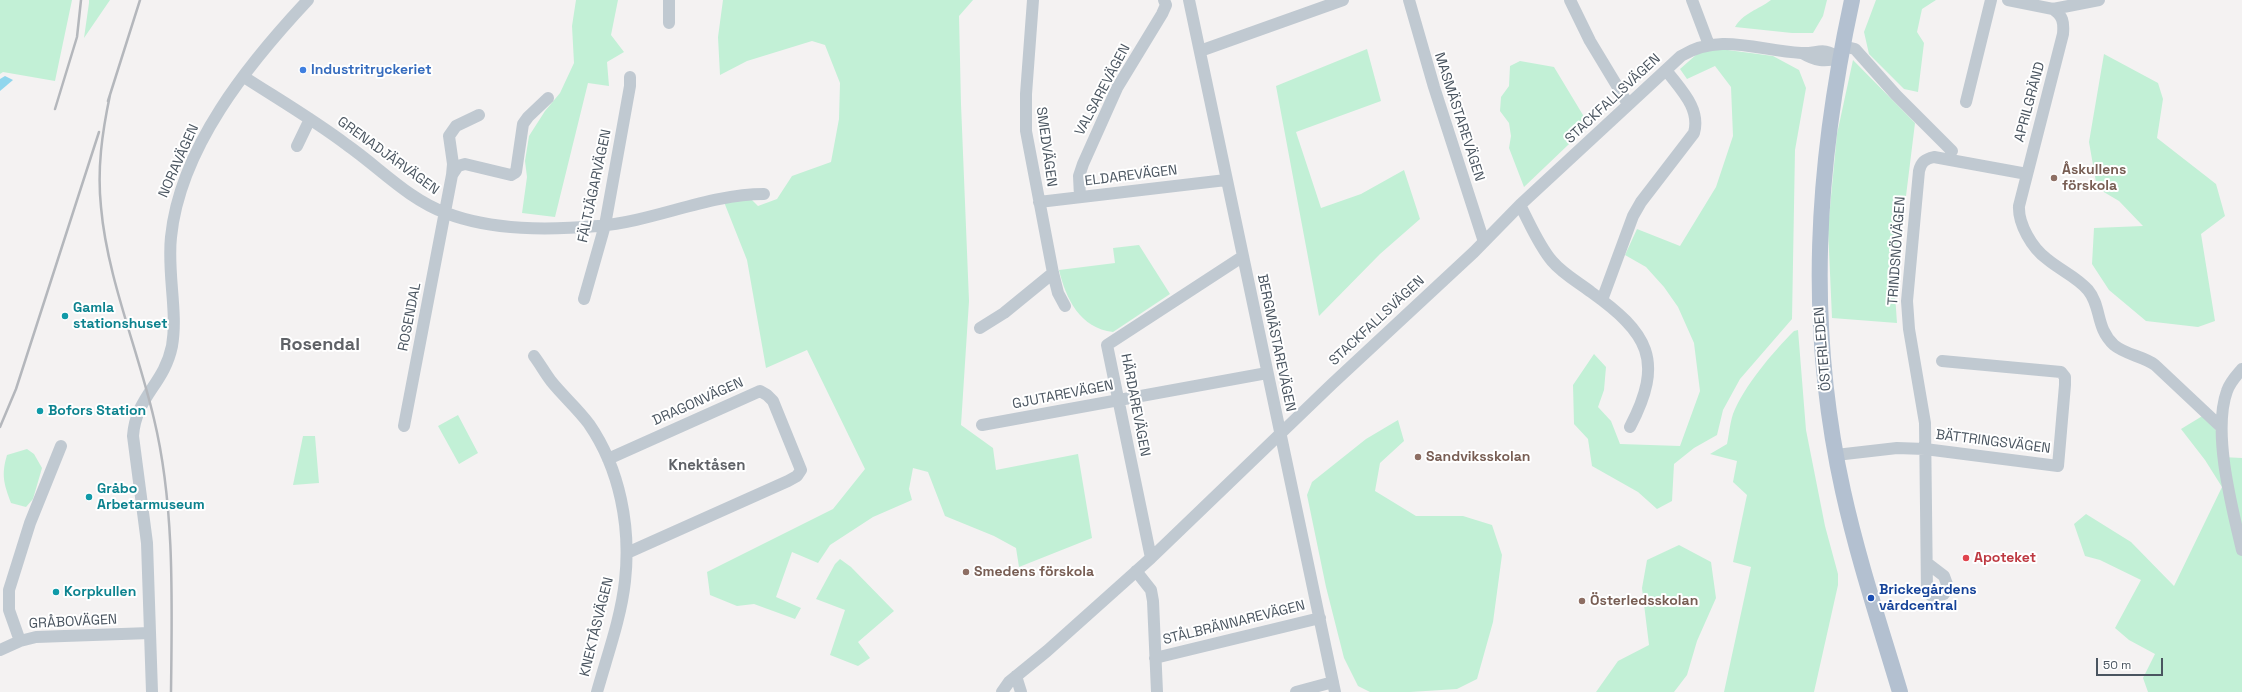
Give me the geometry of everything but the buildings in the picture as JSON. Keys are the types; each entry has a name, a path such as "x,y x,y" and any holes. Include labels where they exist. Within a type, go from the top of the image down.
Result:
{"main road":[{"name":"ÖSTERLEDEN","path":"1852,0 1840,52 1821,192 1819,264 1820,316 1824,367 1836,455 1855,542 1900,692"}],"street":[{"name":"NORAVÄGEN","path":"152,692 147,543 133,436 134,421 139,407 164,370 172,344 170,258 174,211 178,198 203,140 244,77 274,38 308,0"},
{"path":"669,0 669,23"},
{"name":"SMEDVÄGEN","path":"1033,0 1025,112 1029,150 1053,273 1058,293 1065,306"},
{"name":"VALSAREVÄGEN","path":"1080,197 1079,176 1083,164 1117,88 1162,14 1166,5 1164,0"},
{"name":"BERGMÄSTAREVÄGEN","path":"1189,0 1242,257 1334,687"},
{"path":"1200,51 1343,0"},
{"name":"MASMÄSTAREVÄGEN","path":"1409,0 1434,87 1484,242"},
{"path":"1570,0 1590,41 1628,104"},
{"path":"1692,0 1709,45"},
{"path":"1966,102 1991,0"},
{"path":"2008,0 2053,9 2099,0"},
{"name":"APRILGRÄND","path":"2053,9 2060,13 2064,21 2064,34 2019,206 2020,217 2024,230 2046,259 2067,272 2089,291 2094,301 2099,324 2104,333 2115,346 2151,362 2221,427"},
{"name":"STACKFALLSVÄGEN","path":"1002,692 1016,676 1047,651 1136,572 1628,104 1692,49 1724,43 1740,44 1802,53 1810,58 1824,61 1840,52"},
{"path":"1840,52 1855,49 1896,95 1952,151"},
{"path":"1602,300 1633,216 1641,202 1694,133 1697,123 1695,113 1666,70"},
{"name":"GRENADJÄRVÄGEN","path":"244,77 348,145 408,192 444,213 482,224 566,227 605,225 742,194 764,194"},
{"name":"FÄLTJÄGARVÄGEN","path":"584,299 605,225 630,86 630,77"},
{"path":"452,174 458,166 465,164 511,175 516,172 523,124 528,116 548,98"},
{"name":"ROSENDAL","path":"404,426 452,174 453,164 448,143 451,130 456,126 479,116"},
{"path":"297,146 310,119"},
{"name":"TRINDSNÖVÄGEN","path":"1925,449 1925,423 1909,329 1907,301 1912,228 1920,166 1926,158 1941,157 2027,174"},
{"name":"ELDAREVÄGEN","path":"1039,202 1226,180"},
{"path":"1520,206 1552,262 1602,300 1633,327 1648,356 1647,387 1642,405 1630,427"},
{"name":"HÄRDAREVÄGEN","path":"1151,558 1107,345 1242,257"},
{"path":"980,328 1004,313 1053,273"},
{"name":"KNEKTÅSVÄGEN","path":"534,356 552,382 589,425 608,459 623,510 627,553 625,581 621,606 597,692"},
{"name":"BÄTTRINGSVÄGEN","path":"1836,455 1897,448 1925,449 2058,466 2066,385 2065,377 2061,372 1942,361"},
{"path":"2242,368 2230,383 2226,392 2221,427 2228,481 2242,550"},
{"name":"GJUTAREVÄGEN","path":"982,425 1267,373"},
{"name":"DRAGONVÄGEN","path":"608,459 760,391 767,395 772,401 802,470 797,476 788,481 627,553"},
{"path":"20,641 9,610 8,590 30,523 62,446"},
{"name":"BÄTTRINGSVÄGEN","path":"1925,449 1927,563"},
{"path":"1136,572 1151,590 1153,601 1157,692"},
{"name":"STÅLBRÄNNAREVÄGEN","path":"1155,658 1320,618"},
{"name":"GRÅBOVÄGEN","path":"0,650 20,641 48,636 150,633"},
{"path":"1016,676 1021,692"},
{"path":"1296,692 1334,687"}],"green space":[{"path":"0,0 72,0 55,81 3,72 0,74"},
{"path":"89,0 110,0 84,38 89,3"},
{"path":"576,0 618,0 611,35 624,52 607,62 609,86 588,83 555,217 522,213 527,177 525,161 529,136 545,111 560,93 574,63 572,26"},
{"path":"723,0 973,0 959,16 969,301 961,425 993,448 996,470 1078,454 1092,538 1019,567 1016,548 994,536 945,516 928,472 913,468 909,489 912,500 873,517 830,545 818,563 792,552 776,597 801,608 795,619 754,604 737,606 710,595 707,572 833,509 865,469 807,350 766,368 747,260 724,202 748,196 758,206 777,199 792,176 831,162 839,119 840,83 825,45 812,41 747,61 720,75 718,37"},
{"path":"1771,0 1827,0 1823,16 1813,33 1792,33 1735,27 1746,15"},
{"path":"1876,0 1936,0 1922,9 1917,32 1924,43 1918,92 1904,89 1869,54 1864,32"},
{"path":"1705,47 1773,56 1799,70 1806,88 1795,150 1792,319 1740,379 1723,410 1717,435 1694,448 1674,464 1672,501 1657,509 1638,492 1592,466 1588,439 1574,424 1573,385 1594,354 1606,367 1604,390 1598,407 1611,421 1620,444 1680,446 1700,391 1694,343 1678,307 1664,287 1646,267 1625,255 1637,229 1680,246 1716,187 1733,136 1731,87 1715,66 1687,79 1680,69"},
{"path":"1367,49 1381,101 1296,132 1321,208 1361,194 1404,170 1420,219 1380,254 1319,316 1276,86"},
{"path":"2104,54 2158,83 2163,99 2157,138 2216,184 2225,216 2201,234 2215,321 2198,327 2146,321 2109,290 2092,264 2094,228 2143,226 2119,201 2097,188 2089,142"},
{"path":"1853,60 1915,123 1906,196 1893,266 1897,323 1832,318 1828,228 1837,134"},
{"path":"1520,61 1554,67 1589,125 1524,187 1509,148 1511,136 1509,123 1500,111 1501,97 1509,86 1510,66"},
{"path":"1139,245 1170,294 1113,332 1092,325 1083,318 1070,301 1059,270 1115,263 1113,248"},
{"path":"1798,330 1806,430 1825,526 1838,574 1838,585 1814,692 1724,692 1751,567 1733,562 1747,495 1733,482 1737,461 1710,454 1727,444 1733,414 1744,392 1777,349 1794,331"},
{"path":"458,415 478,453 459,464 438,426"},
{"path":"2204,415 2221,437 2222,457 2242,458 2242,692 2148,692 2143,678 2155,654 2129,640 2115,628 2141,580 2100,560 2085,556 2074,524 2086,514 2131,542 2174,586 2222,487 2205,460 2181,429"},
{"path":"1398,420 1404,441 1380,463 1375,491 1416,516 1463,516 1492,525 1502,555 1493,622 1477,679 1457,689 1410,692 1370,692 1358,686 1344,658 1326,587 1307,495 1312,482 1366,439"},
{"path":"303,436 315,436 319,483 293,485"},
{"path":"27,449 34,454 42,468 33,499 26,507 11,503 5,485 4,468 7,455"},
{"path":"1679,545 1711,562 1716,598 1697,641 1687,675 1674,692 1596,692 1618,661 1649,645 1642,588 1647,560"},
{"path":"840,559 851,567 894,611 858,642 870,658 858,666 830,655 845,610 816,599 835,564"}],"water":[{"path":"5,76 13,80 0,91 0,79"}],"railway":[{"path":"55,109 77,37 81,0"},
{"path":"108,101 140,0"},
{"path":"110,95 101,151 101,207 104,233 116,287 154,419 166,486 172,589 171,692"},
{"path":"0,427 16,389 99,132"}],"place":[{"name":"Industritryckeriet","path":"303,70"},
{"name":"Åskullens förskola","path":"2054,178"},
{"name":"Gamla stationshuset","path":"65,316"},
{"name":"Bofors Station","path":"40,411"},
{"name":"Sandviksskolan","path":"1418,457"},
{"name":"Gråbo Arbetarmuseum","path":"89,497"},
{"name":"Apoteket","path":"1966,558"},
{"name":"Smedens förskola","path":"966,572"},
{"name":"Korpkullen","path":"56,592"},
{"name":"Brickegårdens vårdcentral","path":"1871,598"},
{"name":"Österledsskolan","path":"1582,601"}],"district":[{"name":"Rosendal","path":"320,345"},
{"name":"Knektåsen","path":"707,466"}]}
